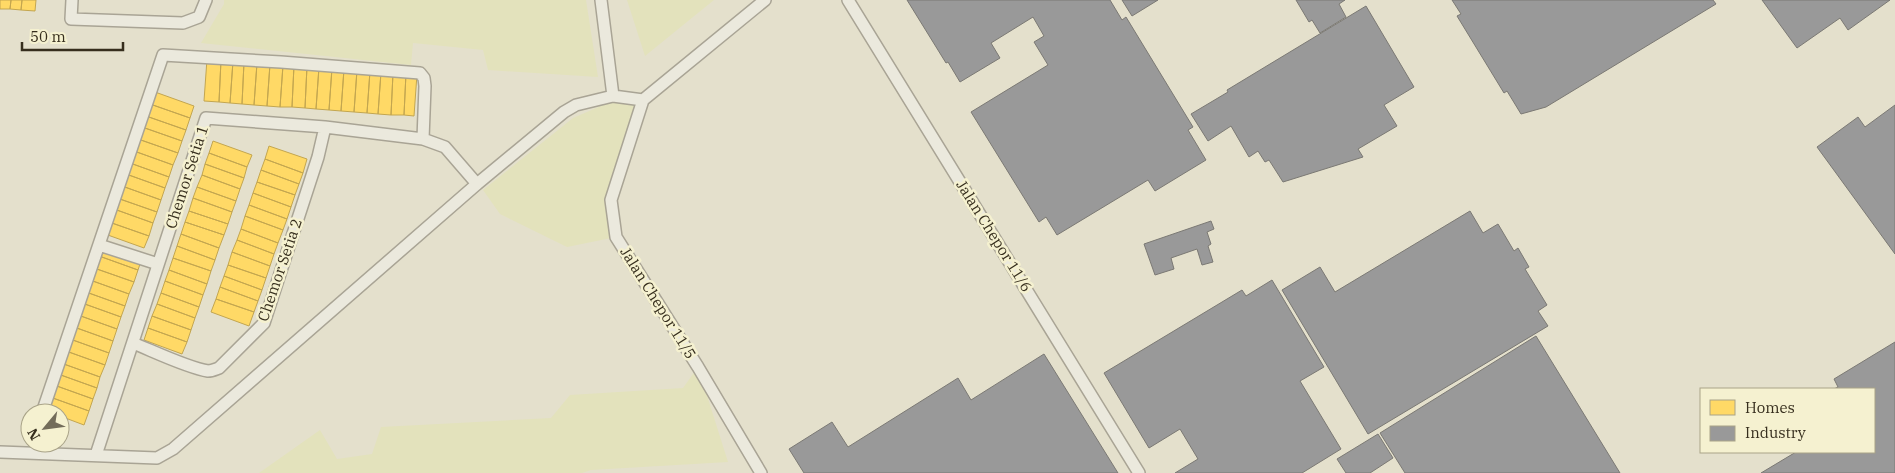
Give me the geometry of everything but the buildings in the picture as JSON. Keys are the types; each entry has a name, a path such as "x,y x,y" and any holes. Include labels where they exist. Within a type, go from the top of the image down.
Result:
{"street":[{"path":"72,0 71,19 183,23 199,17 206,0"},
{"path":"601,0 613,96"},
{"path":"70,452 157,458 173,449 477,184 564,112 576,105 613,96 642,100 765,0"},
{"name":"Jalan Chepor 11/6","path":"848,0 1140,473"},
{"path":"45,403 163,55 420,73 424,78 425,86 423,139"},
{"name":"Jalan Chepor 11/5","path":"642,100 611,200 616,237 698,367 761,473"},
{"name":"Chemor Setia 1","path":"96,455 206,118 325,127 423,139 445,147 477,184"},
{"name":"Chemor Setia 2","path":"133,343 186,364 212,371 220,368 264,323 318,157 325,127"},
{"path":"99,245 158,264"},
{"path":"0,452 20,449"}],"green space":[{"path":"224,0 586,0 598,77 488,70 483,50 413,43 411,65 201,43 224,4"},
{"path":"627,0 714,0 645,56"},
{"path":"642,92 611,200 616,237 567,247 500,214 483,190 573,118 610,102"},
{"path":"698,367 728,462 591,470 582,473 259,473 320,430 337,459 372,454 381,427 551,418 570,395 683,388"}]}
